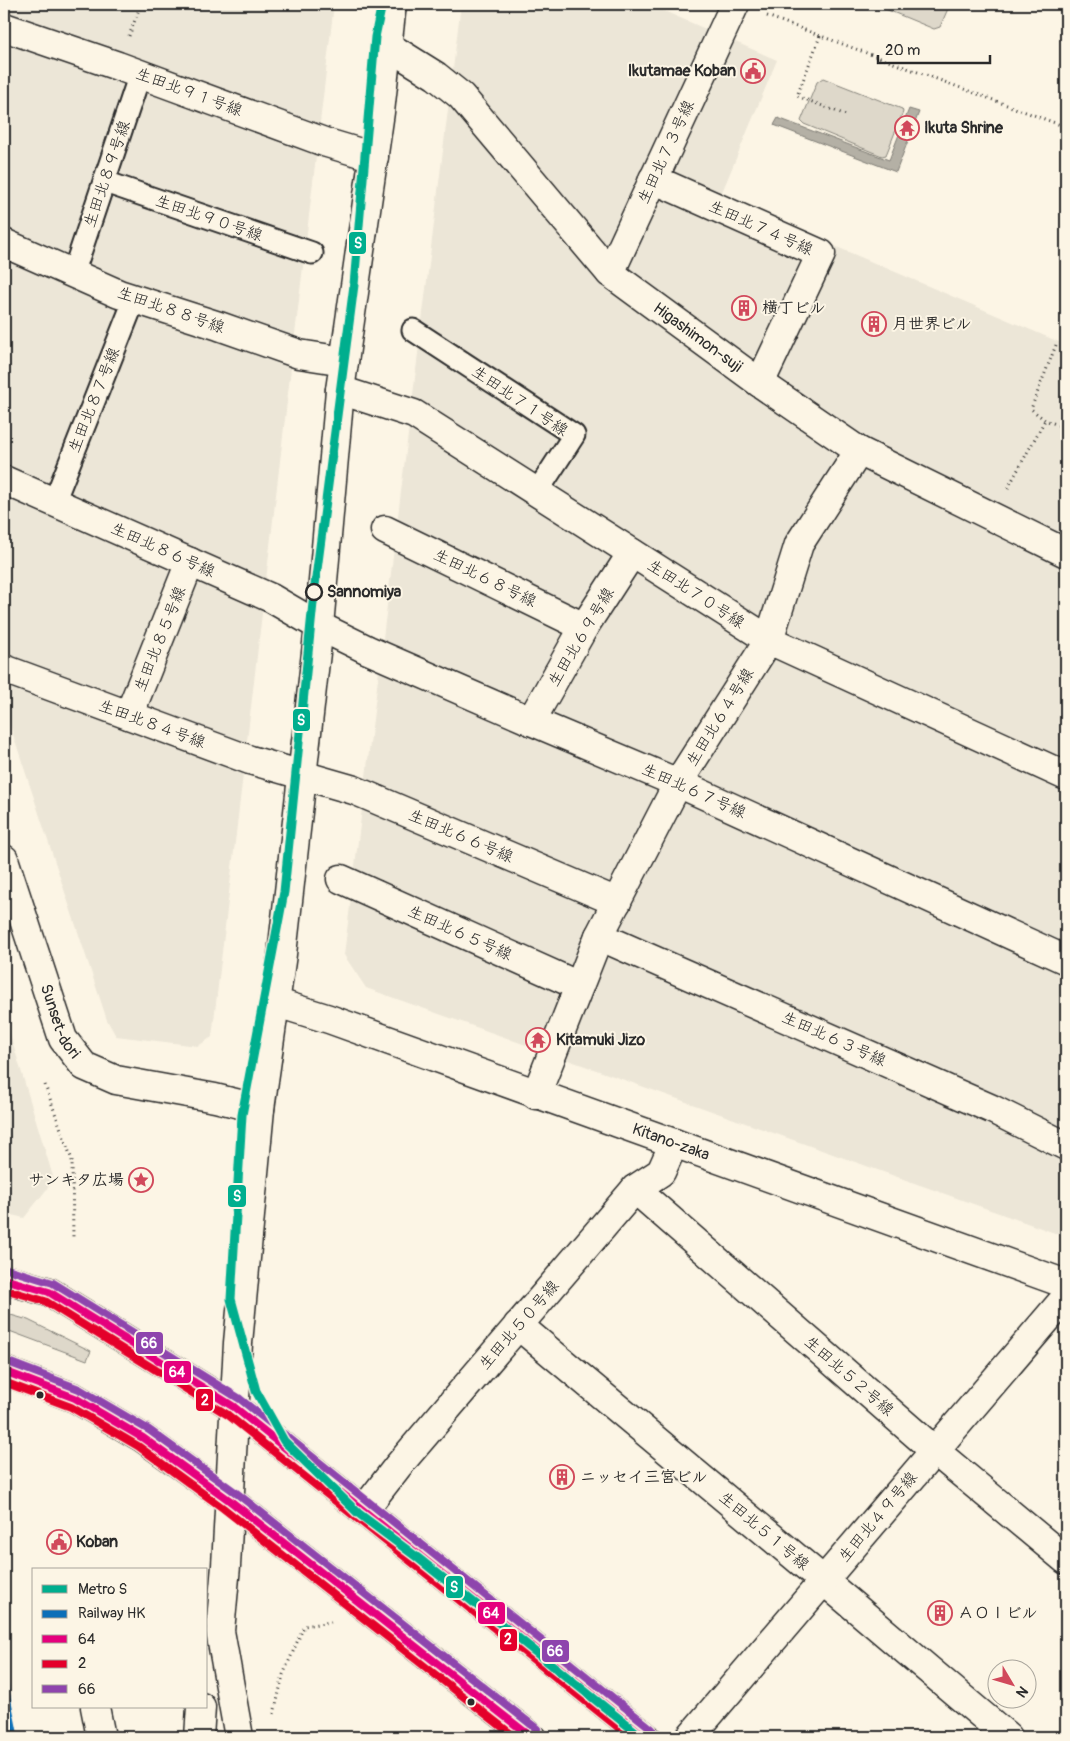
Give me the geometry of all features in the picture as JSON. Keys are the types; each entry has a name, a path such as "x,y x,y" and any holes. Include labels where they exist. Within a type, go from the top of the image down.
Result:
{"street":[{"path":"240,1737 226,1673 220,1631 226,1566 238,1343 260,1109 282,954 319,626 340,390 374,157 392,4"},
{"name":"生田北７３号線","path":"610,273 734,4"},
{"name":"生田北９１号線","path":"4,27 140,74 327,143 374,157"},
{"name":"Higashimon-suji","path":"388,46 436,76 461,96 610,273 760,384 859,451 1066,554"},
{"name":"生田北７４号線","path":"653,179 821,254 760,384"},
{"name":"生田北８８号線","path":"4,243 119,294 299,354 344,361"},
{"name":"生田北７０号線","path":"340,390 414,414 769,640 1066,776"},
{"name":"生田北６４号線","path":"536,1095 599,936 678,782 769,640 799,544 859,451"},
{"name":"生田北８６号線","path":"4,480 271,598 319,626"},
{"name":"生田北６８号線","path":"385,530 584,627"},
{"name":"生田北６９号線","path":"532,721 584,627 632,553"},
{"name":"生田北８５号線","path":"129,715 190,562"},
{"name":"生田北６７号線","path":"319,626 368,650 678,782 1066,960"},
{"name":"生田北８４号線","path":"4,669 250,760 302,776"},
{"name":"生田北６６号線","path":"302,776 354,790 617,902"},
{"name":"Sunset-dori","path":"4,859 63,1039 84,1066 116,1080 215,1098 260,1109"},
{"name":"生田北６５号線","path":"341,879 579,986"},
{"name":"生田北６３号線","path":"599,936 992,1109 1066,1146"},
{"name":"Kitano-zaka","path":"274,1002 329,1019 1066,1284"},
{"name":"生田北５０号線","path":"364,1510 398,1466 635,1189 661,1172 674,1143"},
{"name":"生田北５２号線","path":"635,1189 935,1451 1066,1560"},
{"path":"4,1279 49,1292 234,1406 646,1737"},
{"name":"生田北４９号線","path":"690,1737 1066,1297"},
{"name":"生田北５１号線","path":"518,1325 1008,1737"},
{"path":"4,1370 75,1398 143,1438 229,1500 531,1737"},
{"path":"95,1708 101,1737"},
{"path":"199,1737 201,1708"}],"lane":[{"name":"生田北８９号線","path":"74,274 140,74"},
{"name":"生田北９０号線","path":"105,182 312,253"},
{"name":"生田北８７号線","path":"54,502 135,298"},
{"name":"生田北７１号線","path":"413,330 574,434 537,492"}],"path":[{"path":"734,4 1066,127"},
{"path":"820,36 797,96 846,115"},
{"path":"1056,345 1031,409 1045,420 1066,428"},
{"path":"992,517 1045,420"},
{"path":"45,1085 72,1160 73,1238"},
{"path":"274,1714 283,1676 304,1626 330,1622 337,1626"}],"shaded area":[{"path":"4,4 334,4 212,1037 198,1046 116,1036 107,1020 4,707"},
{"path":"461,4 648,4 777,60 720,197 1066,345 1066,1237 366,988 344,955"},
{"path":"873,4 950,4 940,27 934,29"},
{"path":"823,78 902,109 903,112 886,155 882,156 804,124 801,121 817,82"},
{"path":"909,109 919,112 896,172 774,125 778,118 889,160"},
{"path":"4,1014 54,1180 24,1218 4,1213"},
{"path":"4,1313 28,1320 91,1351 87,1360 4,1329"}],"metro line":[{"name":"S","path":"382,4 375,37 354,285 314,593 284,892 242,1115 231,1299 256,1391 284,1441 358,1513 418,1558 642,1737"}],"rail line":[{"name":"HK","path":"4,1687 14,1737"}],"transit line":[{"name":"66","path":"7,1269 53,1283 240,1399 652,1729"},
{"name":"64","path":"4,1279 49,1292 234,1407 646,1737"},
{"name":"2","path":"4,1289 45,1301 228,1415 630,1737"},
{"name":"66","path":"8,1362 79,1389 149,1430 235,1492 537,1729"},
{"name":"64","path":"4,1371 75,1398 143,1438 229,1500 531,1737"},
{"name":"2","path":"4,1382 71,1407 138,1446 223,1508 515,1737"}],"place":[{"name":"Ikutamae Koban","path":"753,71"},
{"name":"Ikuta Shrine","path":"907,128"},
{"name":"横丁ビル","path":"744,308"},
{"name":"月世界ビル","path":"874,324"},
{"name":"Sannomiya","path":"314,592"},
{"name":"Kitamuki Jizo","path":"538,1040"},
{"name":"サンキタ広場","path":"141,1180"},
{"name":"ニッセイ三宮ビル","path":"562,1477"},
{"name":"Koban","path":"59,1542"},
{"name":"ＡＯＩビル","path":"940,1613"}]}
